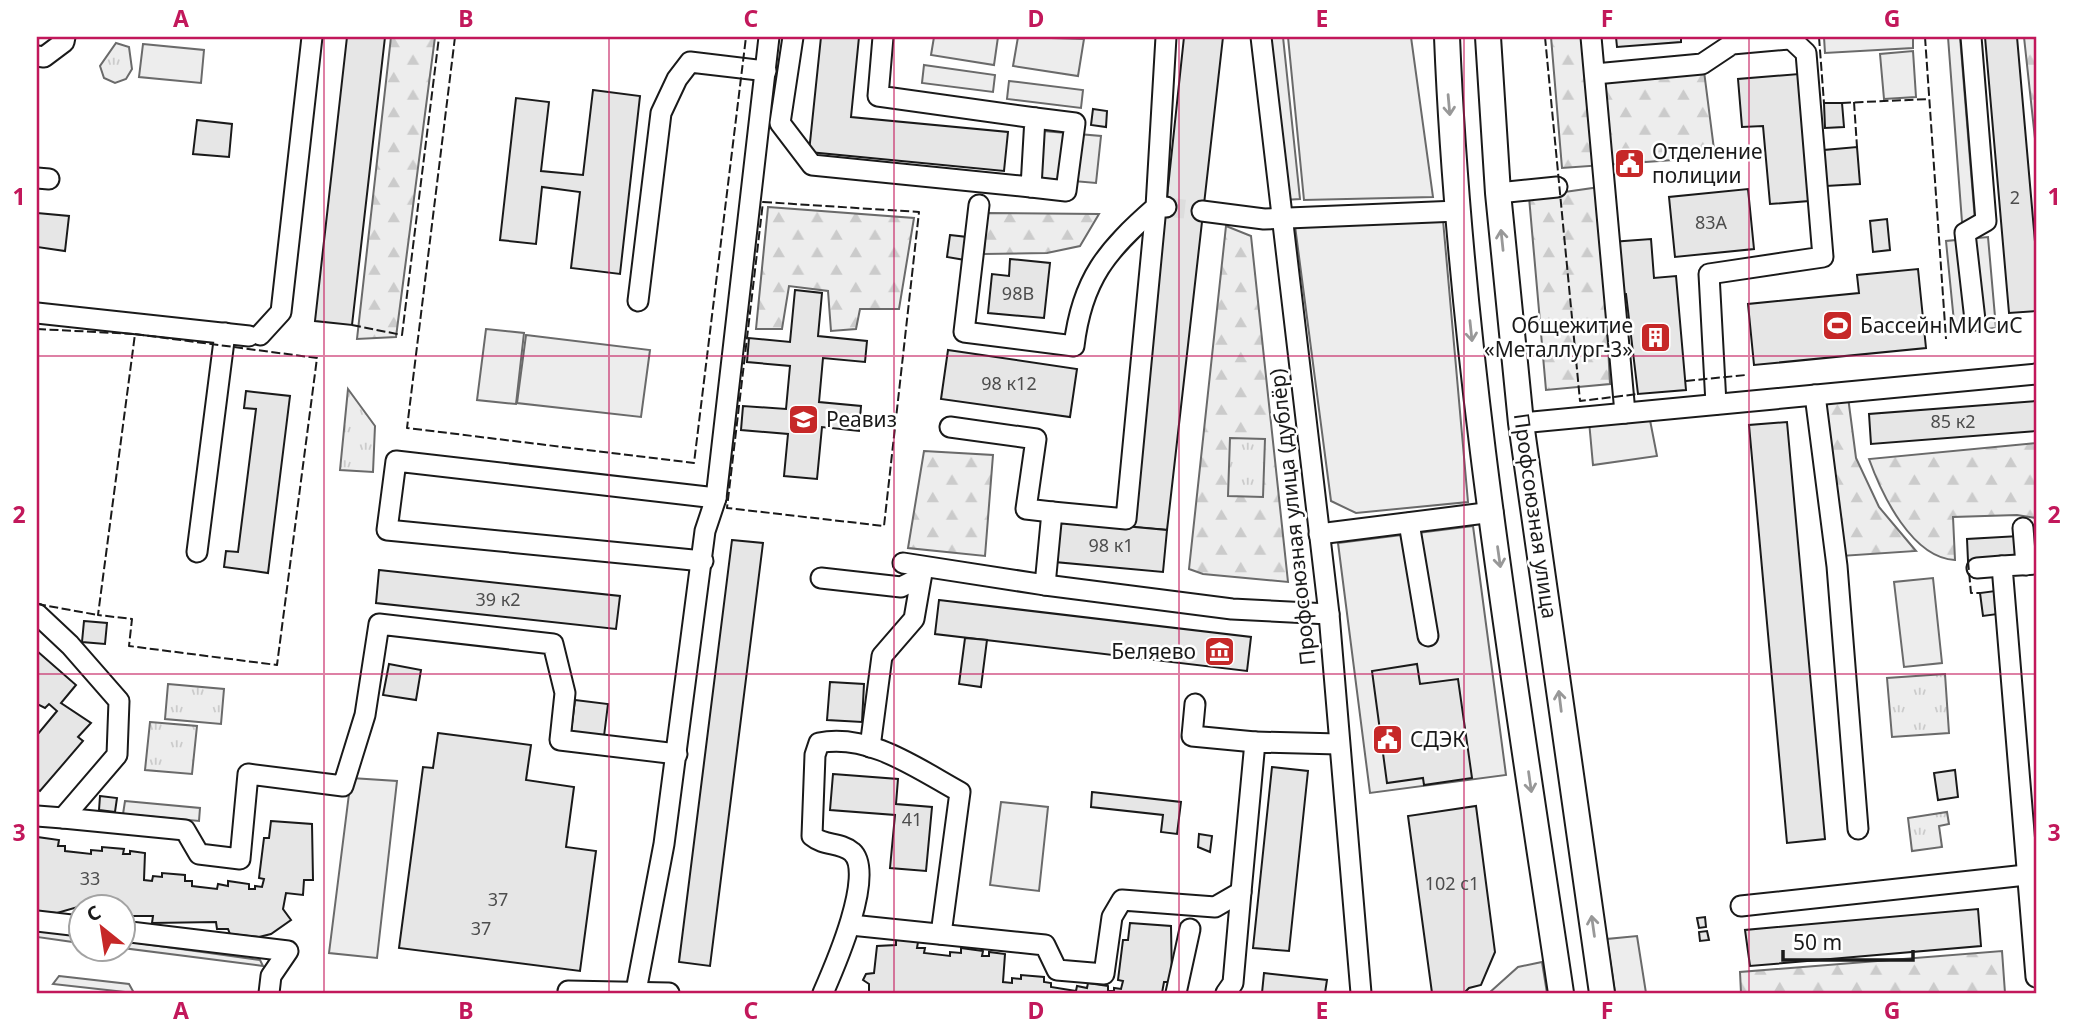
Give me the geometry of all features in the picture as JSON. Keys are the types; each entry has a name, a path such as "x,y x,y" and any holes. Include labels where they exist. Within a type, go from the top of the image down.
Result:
{"main road":[{"name":"Профсоюзная улица","path":"1447,37 1458,211 1493,512 1561,993"},
{"name":"Профсоюзная улица","path":"1488,37 1498,192 1521,423 1602,993"}],"street":[{"path":"37,56 44,57 64,42 65,37"},
{"path":"37,313 254,335 281,312 312,37"},
{"path":"636,991 677,754 705,531 716,498 769,37"},
{"path":"793,37 780,123 812,165 1066,191 1075,123 878,96 883,37"},
{"path":"950,427 1036,439 1026,509 1126,519 1161,207 1166,37"},
{"name":"Профсоюзная улица (дублёр)","path":"1261,37 1329,614 1362,993"},
{"path":"1591,37 1625,413"},
{"path":"1971,37 1986,221 1965,233 1975,320"},
{"path":"1595,74 1702,64 1732,44 1789,38 1806,53 1823,257 1709,274 1716,404"},
{"path":"638,301 661,113 677,79 690,62 766,71"},
{"path":"1031,187 1035,118"},
{"path":"1498,192 1557,187"},
{"path":"979,205 964,331 1074,346 1078,311 1095,271 1117,241 1161,207"},
{"path":"1202,211 1264,219 1458,211"},
{"path":"197,552 225,333"},
{"path":"1521,423 2036,374"},
{"path":"1815,395 1837,566 1858,829"},
{"path":"703,561 387,530 396,461 716,498"},
{"path":"1045,585 1052,512"},
{"path":"1319,534 1493,512"},
{"path":"1409,523 1428,636"},
{"path":"1977,568 2031,564 2023,528"},
{"path":"903,563 922,571 1232,609 1329,614"},
{"path":"2002,566 2036,977"},
{"path":"821,578 901,587 922,571"},
{"path":"870,747 882,656 914,619 922,571"},
{"path":"37,614 70,645 119,701 117,755 63,818"},
{"path":"37,816 185,830 199,854 240,859 248,774 342,786 365,715 379,624 553,644 565,693 560,740 677,754"},
{"path":"1195,704 1192,736 1255,742 1339,744"},
{"path":"824,993 850,925 860,869 854,854 840,846 821,843 812,836 815,755 819,743 831,741 880,749 960,792 941,934"},
{"path":"1226,993 1233,983 1255,742"},
{"path":"1741,906 2026,875"},
{"path":"850,925 1045,945 1057,970 1104,974 1112,917 1122,900 1215,907 1241,892"},
{"path":"37,921 66,924"},
{"path":"1176,993 1191,929"},
{"path":"136,933 288,951 271,976 269,993"},
{"path":"568,990 669,993"}],"shaded area":[{"path":"934,37 998,37 994,65 931,55"},
{"path":"1018,37 1084,39 1078,76 1013,66"},
{"path":"1266,37 1283,37 1300,199 1284,200"},
{"path":"1288,37 1411,37 1433,197 1304,200"},
{"path":"1824,37 1913,37 1913,48 1825,53"},
{"path":"1948,37 1960,37 1975,221 1962,222"},
{"path":"143,44 204,50 201,83 139,77"},
{"path":"1913,51 1916,97 1884,99 1880,54"},
{"path":"924,65 995,75 993,92 922,83"},
{"path":"1009,81 1083,90 1081,108 1007,99"},
{"path":"1043,131 1101,136 1096,183 1039,178"},
{"path":"1443,220 1468,502 1356,513 1331,501 1295,226"},
{"path":"1988,237 1996,328 1955,332 1946,241"},
{"path":"486,329 524,333 516,404 477,400"},
{"path":"526,335 650,350 641,417 517,403"},
{"path":"1649,415 1657,456 1593,465 1589,421"},
{"path":"1473,526 1506,775 1370,793 1338,543"},
{"path":"1933,578 1942,663 1904,667 1894,582"},
{"path":"351,778 397,781 377,958 329,953"},
{"path":"125,801 200,808 199,821 123,814"},
{"path":"1001,802 1048,807 1039,891 990,885"},
{"path":"37,930 66,934 66,941 37,937"},
{"path":"1637,936 1646,993 1615,993 1607,939"},
{"path":"136,943 260,960 263,966 136,950"},
{"path":"1542,962 1547,993 1489,993 1518,967"},
{"path":"59,976 129,984 134,993 53,984"}],"green space":[{"path":"391,37 435,37 396,337 357,339"},
{"path":"1551,37 1586,37 1590,84 1704,71 1715,157 1562,168"},
{"path":"2024,37 2036,37 2036,148"},
{"path":"116,43 129,47 132,69 126,79 115,83 104,78 100,66"},
{"path":"1600,187 1610,384 1546,390 1529,197"},
{"path":"768,207 914,218 899,309 860,309 856,329 831,331 828,291 789,286 782,329 756,329"},
{"path":"986,213 1099,214 1080,246 1047,253 984,254"},
{"path":"1226,226 1251,236 1288,582 1203,574 1189,569"},
{"path":"348,389 375,426 373,472 340,470"},
{"path":"1848,397 1856,458 1879,507 1916,551 1841,556 1820,400"},
{"path":"1230,438 1265,439 1263,497 1228,496"},
{"path":"2036,443 2036,518 2017,515 1953,517 1955,560 1939,557 1912,537 1882,490 1869,459"},
{"path":"924,451 993,455 985,556 908,548"},
{"path":"1945,674 1949,733 1892,737 1887,678"},
{"path":"168,684 224,689 221,724 165,719"},
{"path":"150,722 197,726 192,774 145,770"},
{"path":"1947,812 1949,824 1939,826 1942,847 1912,851 1908,818"},
{"path":"2002,951 2005,993 1741,993 1740,972"}],"building":[{"path":"347,37 385,37 352,325 315,321"},
{"path":"821,37 859,37 851,117 1008,132 1004,171 809,152"},
{"path":"1184,37 1223,37 1167,530 1132,527"},
{"path":"1616,37 1681,37 1681,42 1617,47"},
{"path":"1985,37 2017,37 2036,253 2036,311 2009,313"},
{"path":"1799,74 1809,201 1770,204 1763,126 1742,127 1738,79"},
{"path":"593,90 640,96 620,274 571,268 580,192 542,187 536,244 500,240 516,98 549,102 541,171 583,175"},
{"path":"1824,103 1842,103 1844,127 1825,128"},
{"path":"1093,109 1107,111 1106,127 1091,125"},
{"path":"197,120 232,124 229,157 193,154"},
{"path":"1857,147 1860,184 1826,186 1824,150"},
{"path":"1748,189 1754,249 1675,257 1669,197"},
{"path":"37,213 69,216 65,251 37,247"},
{"path":"1887,219 1890,250 1873,252 1870,221"},
{"path":"950,235 967,237 965,260 947,257"},
{"name":"Общежитие «Металлург-3»","path":"1651,239 1654,278 1676,276 1686,390 1638,394 1626,294 1615,295 1611,242"},
{"path":"1010,259 1050,263 1044,318 988,313 992,274 1009,276"},
{"name":"Бассейн МИСиС","path":"1918,269 1926,348 1754,365 1748,304 1859,293 1857,275"},
{"path":"795,290 822,293 818,336 867,341 865,362 823,358 819,402 861,406 859,431 822,427 817,479 784,476 788,434 741,430 743,406 786,409 790,366 747,362 749,338 790,342"},
{"path":"948,350 1077,369 1070,417 941,399"},
{"path":"246,391 290,396 268,573 224,567 226,551 238,552 256,409 244,408"},
{"path":"2036,401 2036,431 1871,444 1869,414"},
{"path":"1787,422 1825,839 1787,843 1749,425"},
{"path":"1059,520 1167,530 1163,572 1055,562"},
{"path":"2019,536 2020,558 1968,561 1967,539"},
{"path":"732,540 763,543 710,966 679,962"},
{"path":"379,570 620,596 616,629 376,603"},
{"path":"1995,591 1998,614 1983,616 1980,593"},
{"path":"939,600 1251,637 1247,671 935,634"},
{"path":"84,621 107,623 105,644 82,642"},
{"path":"965,638 987,640 981,687 959,684"},
{"path":"37,651 76,685 61,703 91,723 78,737 83,741 40,791 37,789 37,735 57,711 49,704 45,708 37,704"},
{"path":"389,664 421,670 416,700 383,695"},
{"path":"1417,664 1420,684 1458,679 1472,778 1424,785 1423,778 1387,783 1372,671"},
{"path":"830,682 864,684 862,722 827,720"},
{"path":"575,700 608,704 604,736 571,732"},
{"path":"438,733 531,745 526,780 574,787 566,847 596,851 580,971 399,948 423,767 433,768"},
{"path":"1272,767 1308,771 1289,951 1253,948"},
{"path":"1955,770 1958,797 1938,800 1934,773"},
{"path":"833,774 898,779 896,804 932,807 926,871 890,868 895,815 830,810"},
{"path":"1092,792 1181,802 1177,834 1161,832 1163,815 1091,807"},
{"path":"100,796 117,798 115,812 99,810"},
{"path":"1476,806 1495,952 1481,985 1469,988 1464,993 1432,993 1408,816"},
{"path":"271,821 312,824 313,880 304,880 303,895 286,893 283,909 291,920 271,934 259,937 230,934 228,929 217,929 216,922 152,923 153,916 136,916 136,894 66,894 66,910 57,913 37,912 37,837 59,840 58,846 65,846 65,851 91,854 91,850 102,851 102,847 124,849 123,854 130,854 130,851 145,853 144,880 152,881 153,876 162,877 162,873 185,875 185,881 192,881 192,886 217,889 218,884 228,886 228,881 249,884 249,889 262,887 264,879 259,878 264,838 269,838"},
{"path":"1199,834 1212,836 1210,852 1198,847"},
{"path":"1978,909 1981,946 1750,966 1745,930"},
{"path":"1705,917 1706,927 1699,928 1697,918"},
{"path":"1130,923 1171,926 1172,982 1164,982 1162,993 869,993 869,984 863,980 866,974 874,973 877,946 896,945 896,939 918,942 917,948 925,948 924,953 950,956 950,952 961,953 961,948 983,951 982,956 989,956 989,952 1005,954 1003,982 1012,983 1012,978 1021,979 1021,975 1044,977 1044,982 1051,983 1051,987 1076,991 1077,986 1087,988 1088,983 1108,986 1108,991 1114,991 1114,988 1121,989 1123,981 1118,980 1123,940 1128,940"},
{"path":"1707,931 1709,940 1700,941 1699,932"},
{"path":"1264,973 1327,980 1325,993 1262,993"}],"tunnel":[{"path":"1166,207 1202,211"}],"fence":[{"path":"352,325 402,335 439,37"},
{"path":"455,37 407,428 694,463 746,37"},
{"path":"1545,37 1580,401 1638,394"},
{"path":"1819,37 1824,103"},
{"path":"1925,37 1946,339"},
{"path":"1842,103 1929,99"},
{"path":"1854,102 1857,147"},
{"path":"763,202 919,212 884,526 727,508 763,202"},
{"path":"37,329 135,334"},
{"path":"135,334 317,358 277,665 129,646 132,619 98,615 135,334"},
{"path":"1686,381 1746,375"},
{"path":"1968,561 1971,593 1980,593"},
{"path":"37,604 98,615"}],"place":[{"name":"Отделение полиции","path":"1629,164"},
{"name":"Бассейн МИСиС","path":"1837,326"},
{"name":"Общежитие «Металлург-3»","path":"1656,338"},
{"name":"Реавиз","path":"803,420"},
{"name":"Беляево","path":"1219,652"},
{"name":"СДЭК","path":"1387,740"}]}
